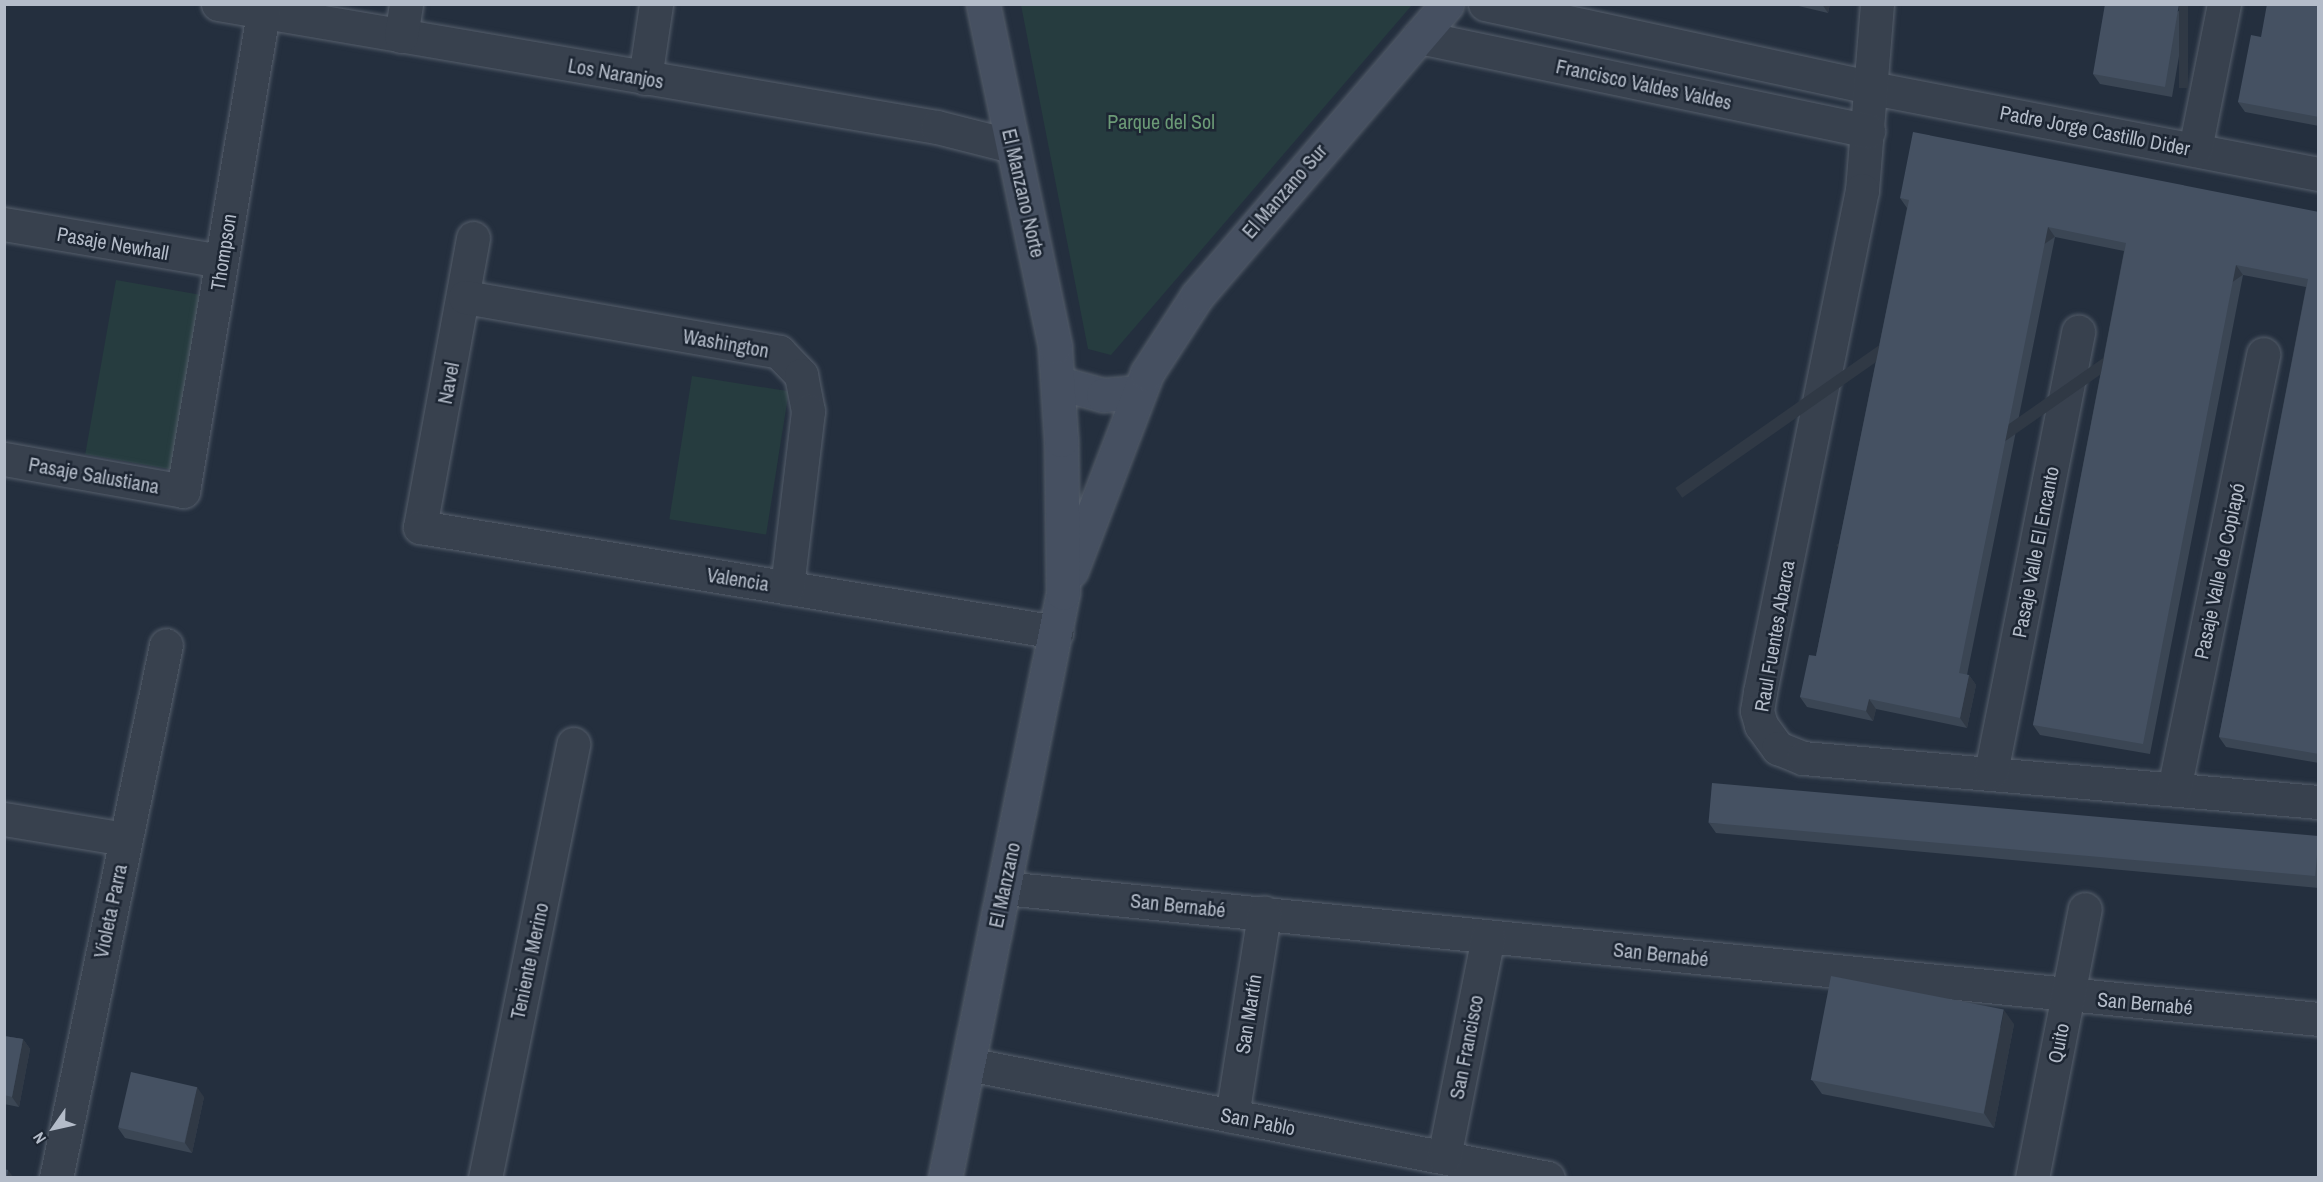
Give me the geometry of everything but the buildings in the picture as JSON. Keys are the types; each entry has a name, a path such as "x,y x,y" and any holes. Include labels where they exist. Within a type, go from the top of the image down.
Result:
{"street":[{"name":"Los Naranjos","path":"218,4 263,12 404,20 645,78 959,131 1012,146"},
{"path":"645,78 656,4"},
{"name":"El Manzano Norte","path":"984,4 1012,146 1039,256 1059,383"},
{"name":"El Manzano Sur","path":"1139,392 1161,351 1210,278 1447,4"},
{"path":"1485,4 1872,88"},
{"name":"Raul Fuentes Abarca","path":"1877,4 1868,131 1857,215 1757,711 1768,738 1789,755 2319,802"},
{"path":"2195,149 2224,4"},
{"name":"Thompson","path":"183,491 263,12"},
{"name":"Francisco Valdes Valdes","path":"1419,37 1868,131"},
{"name":"Padre Jorge Castillo Dider","path":"1872,88 2319,174"},
{"name":"Pasaje Newhall","path":"4,224 221,261"},
{"name":"Navel","path":"420,526 465,297 473,238"},
{"name":"Washington","path":"465,297 779,352 801,375 808,411 787,588"},
{"name":"Pasaje Valle El Encanto","path":"1991,772 2078,331"},
{"name":"Pasaje Valle de Copiapó","path":"2174,789 2263,354"},
{"path":"1059,383 1103,395 1139,392"},
{"name":"El Manzano","path":"1059,383 1063,593"},
{"name":"El Manzano","path":"945,1178 1063,593 1139,392"},
{"name":"Pasaje Salustiana","path":"4,459 183,491"},
{"name":"Valencia","path":"420,526 1056,632"},
{"name":"Violeta Parra","path":"56,1178 166,645"},
{"name":"Teniente Merino","path":"485,1178 573,744"},
{"path":"4,819 125,839"},
{"name":"San Bernabé","path":"1004,888 2068,996 2319,1019"},
{"name":"Quito","path":"2032,1178 2085,909"},
{"name":"San Martín","path":"1232,1116 1264,913"},
{"name":"San Francisco","path":"1444,1157 1488,936"},
{"name":"San Pablo","path":"968,1064 1548,1178"}],"green space":[{"name":"Parque del Sol","path":"1021,4 1412,5 1111,355 1088,349"},
{"path":"116,280 206,296 175,470 85,454"},
{"path":"692,376 789,391 766,535 669,519"}]}
